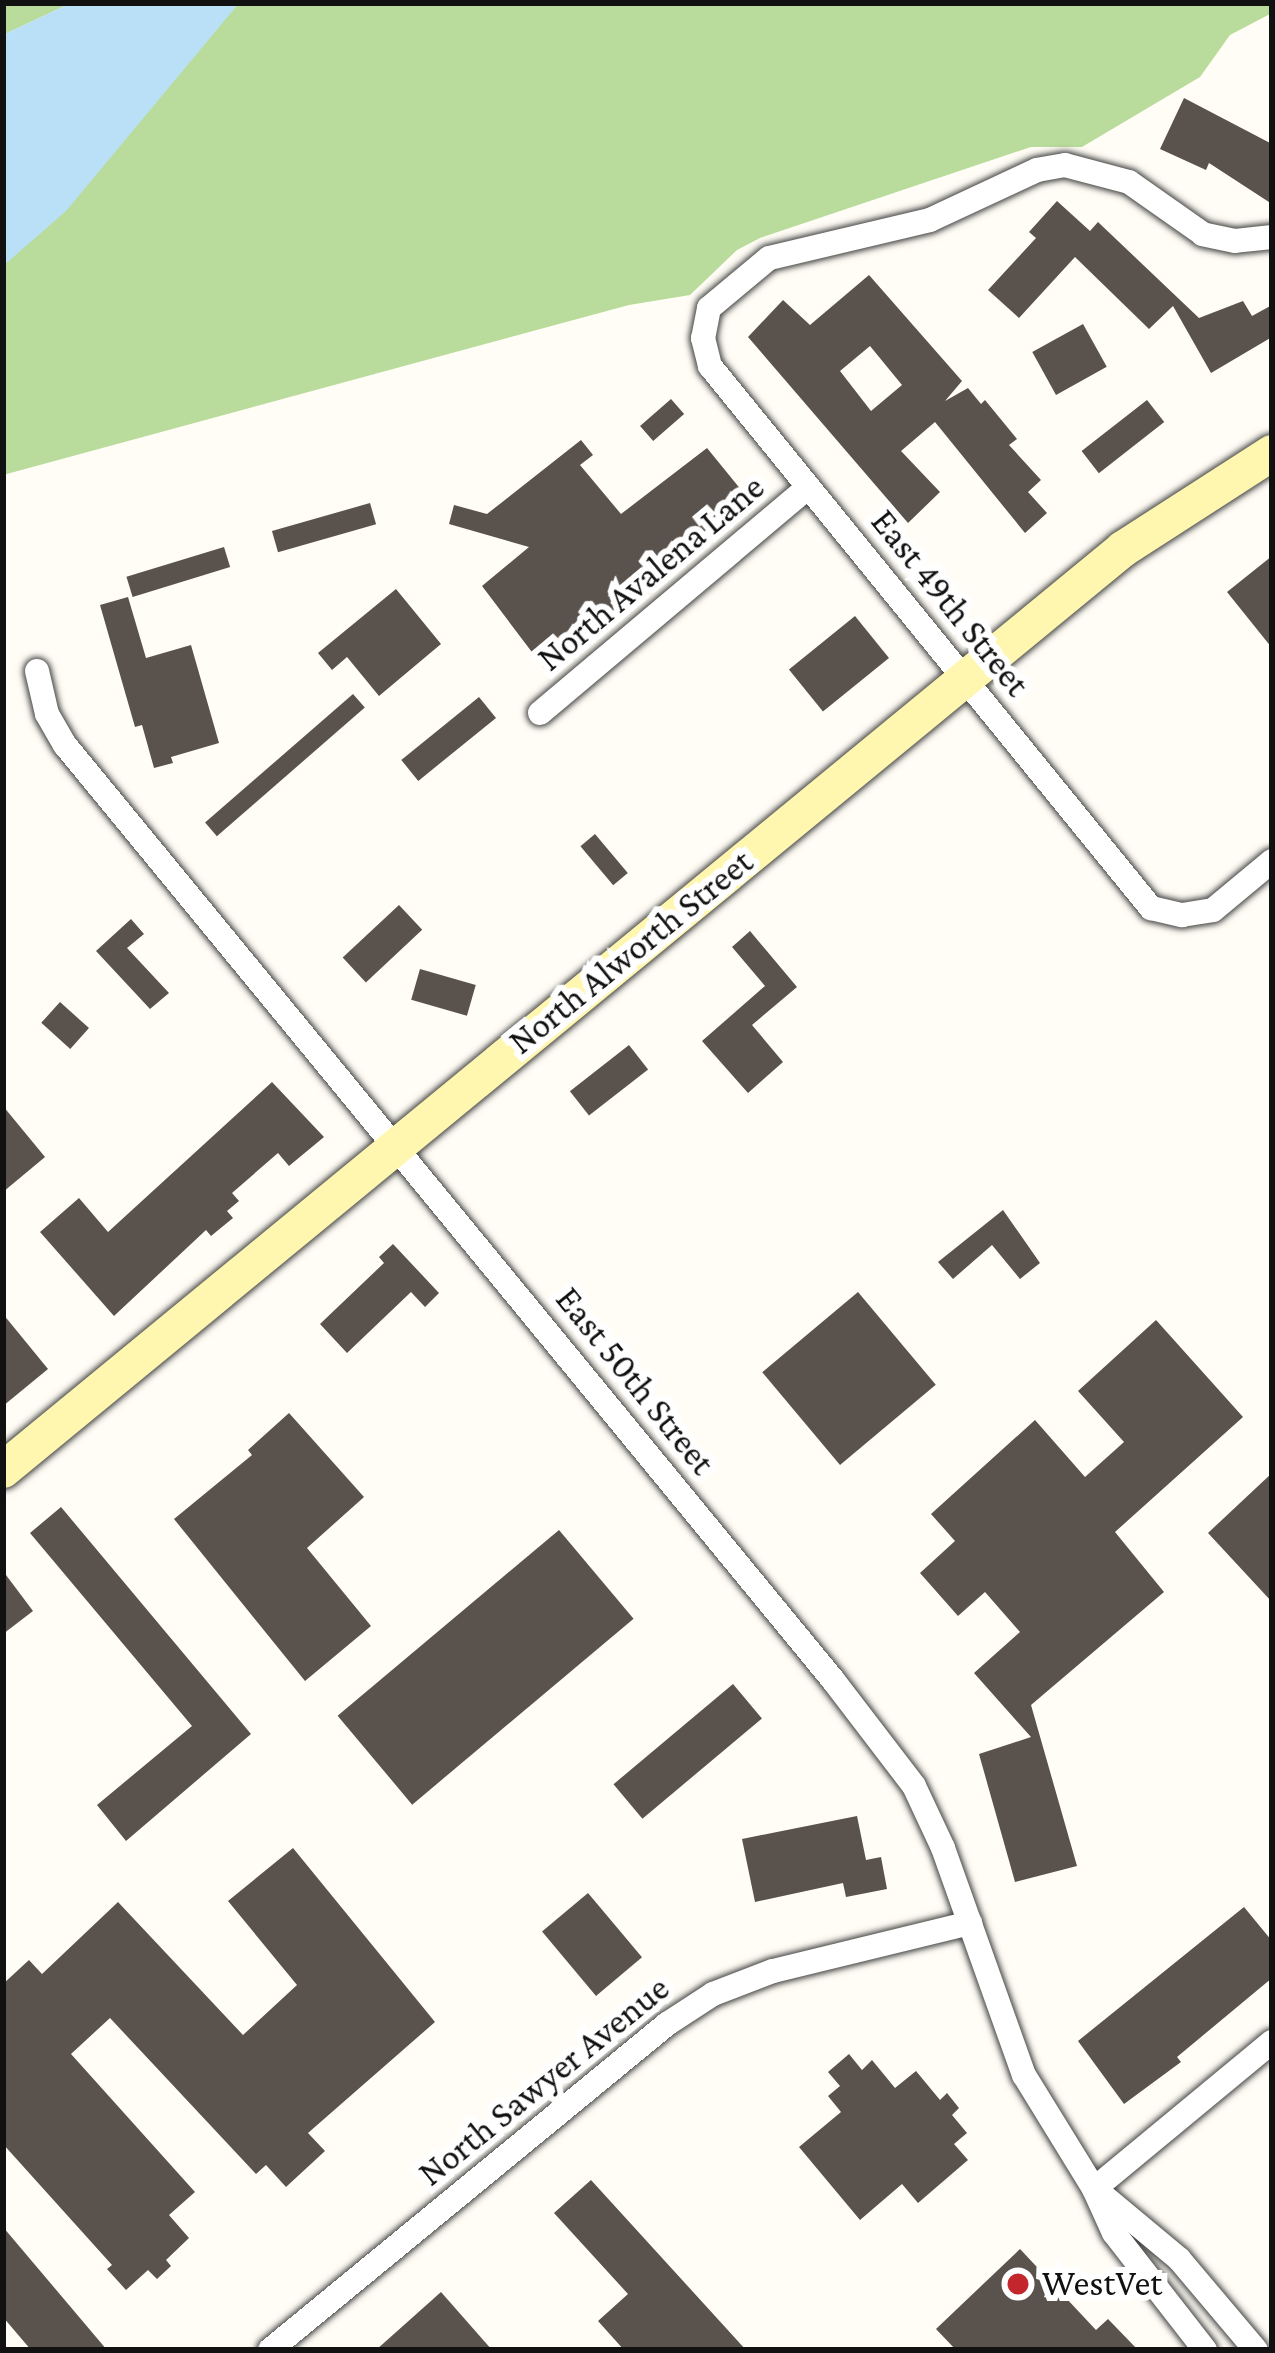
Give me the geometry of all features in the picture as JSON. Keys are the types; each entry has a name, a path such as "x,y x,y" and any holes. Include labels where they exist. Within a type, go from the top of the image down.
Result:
{"street":[{"name":"East 49th Street","path":"1272,237 1235,241 1203,233 1129,182 1065,165 1004,182 909,226 769,258 709,308 703,338 710,366 1151,908 1182,915 1214,910 1272,861"},
{"name":"North Alworth Street","path":"3,1470 963,677 1124,548 1272,453"},
{"name":"North Avalena Lane","path":"540,713 808,487"},
{"name":"East 50th Street","path":"37,671 47,714 65,745 833,1680 914,1786 970,1923 1024,2075 1094,2188 1114,2233 1205,2350"},
{"name":"North Sawyer Avenue","path":"270,2350 667,2024 713,1994 773,1971 970,1923"},
{"path":"1094,2188 1272,2042"},
{"name":"East 50th Street","path":"1094,2188 1179,2259 1256,2350"}],"green space":[{"path":"3,3 71,3 3,35"},
{"path":"239,3 1272,3 1272,13 1230,35 1200,77 1082,147 1031,147 760,238 737,250 690,295 629,305 3,475 3,264"}],"water":[{"path":"71,3 239,3 66,211 3,266 3,35"}],"building":[{"path":"1184,98 1272,144 1272,204 1209,163 1206,170 1160,149"},
{"path":"1057,201 1090,231 1098,222 1199,318 1243,301 1252,316 1272,305 1272,337 1211,373 1173,306 1149,329 1075,257 1019,318 988,290 1036,238 1029,232"},
{"path":"869,275 962,381 945,401 968,388 981,404 985,400 1017,439 1009,445 1041,480 1028,492 1047,513 1025,533 935,422 901,451 940,492 908,523 748,337 783,300 810,325","holes":["870,346 902,385 871,411 840,371"]},
{"path":"1083,324 1107,367 1056,395 1032,352"},
{"path":"671,399 684,414 653,441 640,426"},
{"path":"1147,400 1164,422 1099,473 1082,451"},
{"path":"581,440 593,455 580,465 621,514 707,448 751,502 697,553 688,546 659,571 666,579 550,676 482,586 529,547 449,524 454,505 487,514"},
{"path":"370,503 376,524 278,552 272,531"},
{"path":"224,547 230,567 133,597 126,577"},
{"path":"1272,556 1272,648 1227,592"},
{"path":"396,589 441,644 379,696 347,657 332,670 318,653"},
{"path":"128,597 146,658 191,645 219,743 171,757 173,763 154,768 142,725 135,727 100,605"},
{"path":"855,616 889,658 823,711 789,669"},
{"path":"353,694 365,708 217,836 205,823"},
{"path":"479,697 496,718 418,781 401,760"},
{"path":"595,834 628,873 613,885 580,846"},
{"path":"399,905 422,930 366,982 343,958"},
{"path":"131,919 144,934 127,948 169,993 150,1009 96,951"},
{"path":"750,931 797,987 752,1025 783,1062 748,1093 702,1041 765,986 732,947"},
{"path":"420,969 476,985 467,1016 411,1000"},
{"path":"60,1002 89,1028 70,1049 41,1023"},
{"path":"629,1045 648,1069 589,1116 570,1091"},
{"path":"272,1082 324,1137 289,1166 278,1153 232,1193 239,1201 227,1211 233,1218 211,1236 206,1230 114,1316 40,1232 79,1198 108,1232"},
{"path":"3,1106 45,1157 3,1192"},
{"path":"1003,1210 1040,1263 1020,1279 992,1245 953,1279 938,1262"},
{"path":"393,1244 439,1293 425,1307 411,1292 347,1353 320,1324 384,1263 379,1257"},
{"path":"858,1292 936,1385 840,1465 762,1372"},
{"path":"3,1314 48,1369 3,1406"},
{"path":"1156,1320 1243,1417 1115,1532 1164,1592 1031,1705 1077,1866 1015,1882 979,1754 1031,1737 974,1673 1020,1632 985,1592 958,1616 920,1573 955,1541 931,1514 1035,1420 1085,1477 1124,1442 1078,1391"},
{"path":"289,1413 364,1497 307,1548 371,1626 305,1681 174,1519 252,1455 248,1450"},
{"path":"1272,1473 1272,1602 1208,1533"},
{"path":"61,1507 251,1734 126,1841 97,1805 192,1726 30,1533"},
{"path":"559,1530 634,1619 412,1805 338,1716"},
{"path":"3,1571 33,1611 3,1634"},
{"path":"733,1684 762,1718 642,1819 613,1784"},
{"path":"857,1816 866,1860 881,1857 887,1889 846,1897 843,1883 755,1902 742,1839"},
{"path":"293,1848 435,2022 308,2133 325,2151 286,2187 266,2165 256,2174 110,2018 71,2054 195,2192 169,2215 189,2238 166,2260 171,2266 157,2279 148,2270 126,2290 107,2269 112,2265 3,2144 3,1984 29,1960 42,1974 118,1902 243,2035 297,1985 228,1901"},
{"path":"588,1893 642,1957 596,1996 542,1932"},
{"path":"1244,1907 1272,1941 1272,1978 1177,2057 1181,2062 1124,2104 1078,2041"},
{"path":"849,2054 862,2070 872,2060 895,2088 916,2071 940,2100 947,2093 959,2108 952,2115 967,2133 954,2144 968,2160 918,2203 902,2184 860,2220 799,2147 841,2112 828,2096 840,2086 828,2072"},
{"path":"591,2180 746,2350 624,2350 598,2321 628,2294 554,2213"},
{"path":"3,2227 107,2350 31,2350 3,2317"},
{"name":"WestVet","path":"1020,2249 1096,2330 1108,2319 1138,2350 956,2350 936,2329"},
{"path":"441,2292 492,2350 376,2350"}],"place":[{"name":"WestVet","path":"1018,2284"}]}
